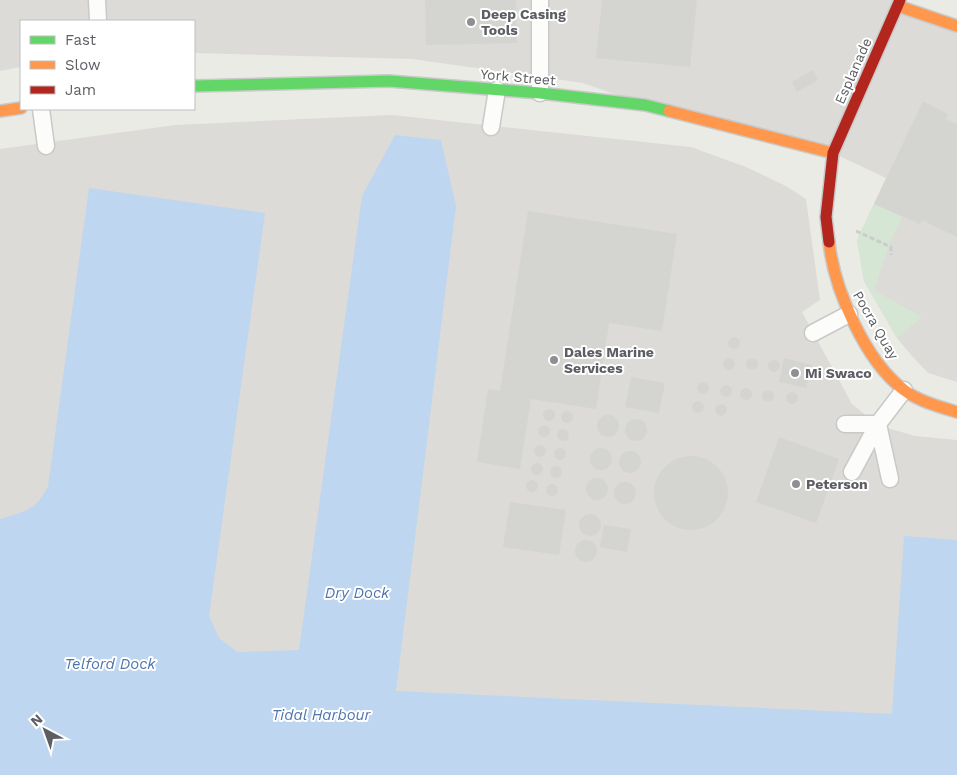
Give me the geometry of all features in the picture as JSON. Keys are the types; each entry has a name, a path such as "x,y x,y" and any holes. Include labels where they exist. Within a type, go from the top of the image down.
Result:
{"street":[{"path":"899,3 957,26"},
{"name":"Esplanade","path":"833,153 899,3"},
{"name":"York Street","path":"195,86 388,80 540,93 645,105 833,153"},
{"path":"0,111 20,108"},
{"name":"Pocra Quay","path":"833,153 828,184 826,217 834,274 850,314 879,364 904,390 939,407 957,412"}],"lane":[{"path":"96,0 98,20"},
{"path":"540,0 540,93"},
{"path":"491,127 497,90"},
{"path":"41,110 46,146"},
{"path":"814,333 850,314"},
{"path":"852,472 878,424 904,390"},
{"path":"845,424 878,424"},
{"path":"878,424 890,479"}],"path":[{"path":"826,217 891,247 891,255"}],"shaded area":[{"path":"0,0 900,0 957,26 957,382 928,373 912,356 897,338 864,281 857,240 886,178 833,153 645,105 583,83 412,59 195,53 195,20 20,20 20,67 0,71"},
{"path":"392,115 691,147 746,167 786,186 806,199 820,300 802,312 852,404 878,425 915,436 957,440 957,775 0,775 0,149 175,125"}],"green space":[{"path":"874,204 902,217 889,245 874,290 922,317 897,338 864,281 857,240"}],"water":[{"path":"395,135 441,140 456,206 396,691 892,714 904,536 957,540 957,775 0,775 0,519 29,509 39,501 48,486 89,188 265,213 209,616 219,638 237,652 299,650 362,196"}],"building":[{"name":"Deep Casing Tools","path":"425,0 516,0 517,43 426,45"},
{"path":"602,0 697,0 690,67 596,58"},
{"path":"813,70 818,80 797,92 792,82"},
{"path":"923,101 948,114 946,119 957,124 957,237 922,220 920,224 874,204"},
{"name":"Dales Marine Services","path":"528,211 677,234 662,331 609,323 596,409 531,399 520,469 477,462 488,389 500,391"},
{"path":"736,337 739,338 739,348 732,349 729,348 728,341 729,338"},
{"path":"731,358 734,359 734,369 727,370 724,369 723,362 724,359"},
{"path":"754,358 757,359 757,369 750,370 747,369 746,362 747,359"},
{"name":"Mi Swaco","path":"784,358 812,365 806,388 779,382"},
{"path":"776,360 779,361 779,371 772,372 769,371 768,364 769,361"},
{"path":"631,377 665,383 659,413 625,407"},
{"path":"705,382 708,383 708,393 701,394 698,393 697,386 698,383"},
{"path":"728,385 731,386 731,396 724,397 721,396 720,389 721,386"},
{"path":"748,388 751,389 751,399 744,400 741,399 740,392 741,389"},
{"path":"770,390 773,391 773,401 766,402 763,401 762,394 763,391"},
{"path":"794,392 797,393 797,403 790,404 787,403 786,396 787,393"},
{"path":"700,401 703,402 703,412 696,413 693,412 692,405 693,402"},
{"path":"723,404 726,405 726,415 719,416 716,415 715,408 716,405"},
{"path":"551,409 554,410 554,420 547,421 544,420 543,413 544,410"},
{"path":"569,411 572,412 572,422 565,423 562,422 561,415 562,412"},
{"path":"608,415 616,418 619,426 616,434 608,437 600,434 597,426 600,418"},
{"path":"636,419 644,422 647,430 644,438 636,441 628,438 625,430 628,422"},
{"path":"546,425 549,426 549,436 542,437 539,436 538,429 539,426"},
{"path":"565,429 568,430 568,440 561,441 558,440 557,433 558,430"},
{"name":"Peterson","path":"779,437 839,459 816,523 756,502"},
{"path":"542,445 545,446 545,456 538,457 535,456 534,449 535,446"},
{"path":"562,448 565,449 565,459 558,460 555,459 554,452 555,449"},
{"path":"601,448 609,451 612,459 609,467 601,470 593,467 590,459 593,451"},
{"path":"630,451 638,454 641,462 638,470 630,473 622,470 619,462 622,454"},
{"path":"691,456 712,462 722,472 728,493 722,514 712,524 691,530 670,524 660,514 654,493 660,472 670,462"},
{"path":"539,463 542,464 542,474 535,475 532,474 531,467 532,464"},
{"path":"558,466 561,467 561,477 554,478 551,477 550,470 551,467"},
{"path":"597,478 605,481 608,489 605,497 597,500 589,497 586,489 589,481"},
{"path":"534,480 537,481 537,491 530,492 527,491 526,484 527,481"},
{"path":"625,482 633,485 636,493 633,501 625,504 617,501 614,493 617,485"},
{"path":"554,484 557,485 557,495 550,496 547,495 546,488 547,485"},
{"path":"510,502 566,510 559,555 503,547"},
{"path":"590,514 598,517 601,525 598,533 590,536 582,533 579,525 582,517"},
{"path":"604,525 631,529 627,552 600,547"},
{"path":"586,540 594,543 597,551 594,559 586,562 578,559 575,551 578,543"}],"traffic: fast":[{"path":"195,86 389,81 540,93 645,105 669,111"}],"traffic: slow":[{"path":"898,6 957,26"},
{"path":"0,111 20,108"},
{"path":"669,111 833,153"},
{"path":"829,242 837,281 845,302 864,343 877,361 890,377 910,394 929,403 957,412"}],"traffic: jam":[{"path":"829,242 826,217 833,153 900,0"}],"place":[{"name":"Deep Casing Tools","path":"471,22"},
{"name":"Dales Marine Services","path":"554,360"},
{"name":"Mi Swaco","path":"795,373"},
{"name":"Peterson","path":"796,484"}],"water label":[{"name":"Dry Dock","path":"357,593"},
{"name":"Telford Dock","path":"110,664"},
{"name":"Tidal Harbour","path":"321,715"}]}
